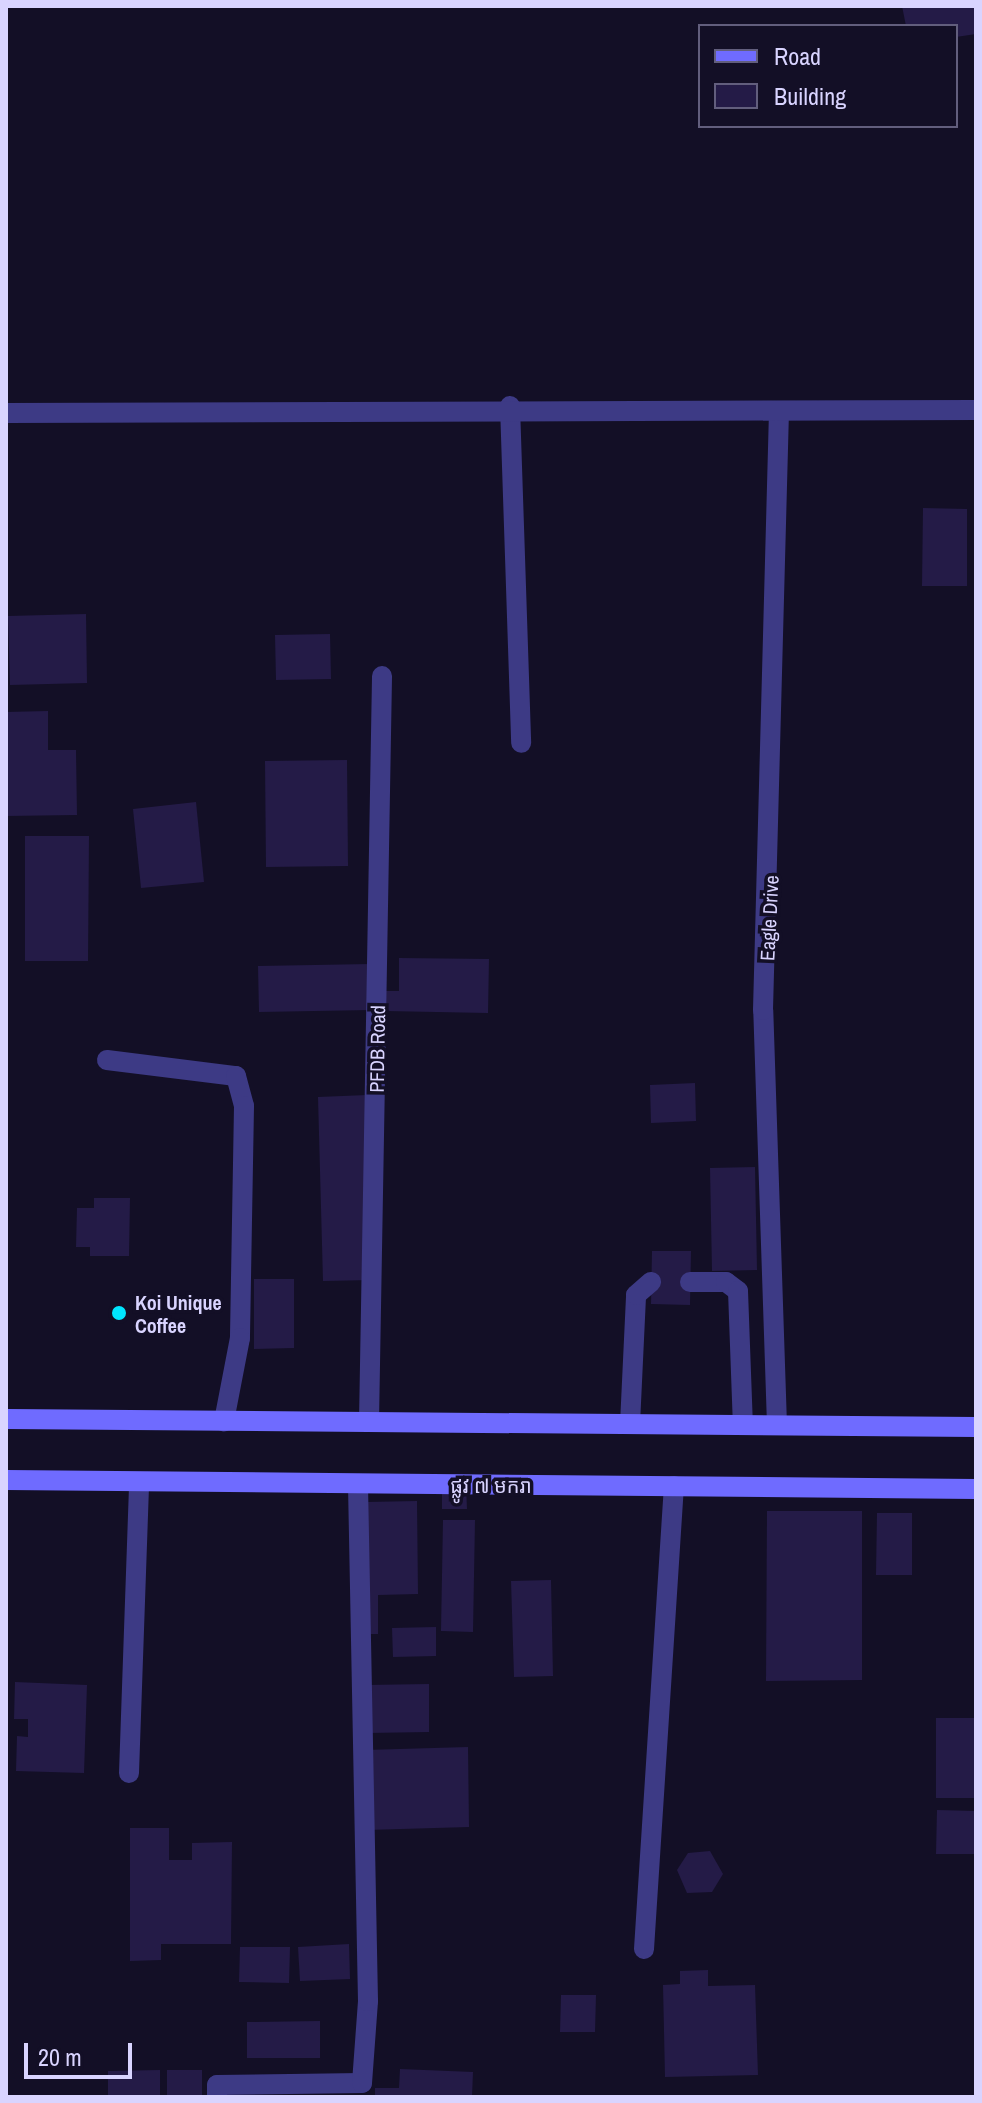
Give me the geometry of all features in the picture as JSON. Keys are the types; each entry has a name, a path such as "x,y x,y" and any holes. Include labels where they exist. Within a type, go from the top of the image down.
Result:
{"main road":[{"path":"6,1419 976,1427"},
{"name":"ផ្លូវ ៧ មករា","path":"6,1480 976,1489"}],"street":[{"path":"510,406 521,743"},
{"path":"6,413 510,406 779,411 976,410"},
{"name":"Eagle Drive","path":"777,1425 763,1010 779,411"},
{"name":"PFDB Road","path":"369,1422 382,676"},
{"path":"107,1060 236,1076 244,1106 240,1338 224,1421"},
{"path":"630,1424 636,1295 651,1282"},
{"path":"690,1282 726,1282 738,1291 743,1425"},
{"path":"129,1773 139,1482"},
{"path":"217,2097 217,2085 362,2083 368,2001 358,1484"},
{"path":"644,1949 674,1486"}],"building":[{"path":"902,6 976,6 976,34 958,37 958,24 906,24"},
{"path":"923,508 967,509 967,586 922,586"},
{"path":"86,614 87,683 10,685 8,616"},
{"path":"330,634 331,679 276,680 275,635"},
{"path":"48,711 48,750 76,750 77,815 6,816 6,712"},
{"path":"347,760 348,866 266,867 265,761"},
{"path":"196,802 204,882 141,888 133,809"},
{"path":"25,836 89,836 88,961 25,961"},
{"path":"399,958 489,959 488,1013 385,1011 386,991 399,991"},
{"path":"370,964 371,1010 259,1012 258,966"},
{"path":"695,1083 696,1121 651,1123 650,1085"},
{"path":"367,1095 372,1280 323,1281 318,1097"},
{"path":"755,1167 757,1270 712,1271 710,1168"},
{"path":"94,1198 130,1198 129,1256 90,1256 90,1247 76,1247 77,1208 94,1208"},
{"path":"652,1251 691,1251 690,1305 651,1304"},
{"path":"254,1279 294,1279 294,1348 254,1349"},
{"path":"442,1485 466,1485 467,1509 442,1509"},
{"path":"417,1501 418,1594 378,1595 378,1634 368,1634 367,1502"},
{"path":"767,1511 862,1511 862,1680 766,1681"},
{"path":"877,1513 912,1513 912,1575 876,1575"},
{"path":"443,1520 475,1520 473,1632 441,1631"},
{"path":"551,1580 553,1676 514,1677 511,1581"},
{"path":"436,1627 436,1656 393,1657 392,1628"},
{"path":"15,1682 87,1685 84,1773 16,1771 17,1736 28,1737 28,1719 14,1719"},
{"path":"429,1684 429,1732 367,1733 366,1685"},
{"path":"936,1718 976,1718 976,1798 936,1798"},
{"path":"468,1747 469,1827 367,1830 365,1750"},
{"path":"937,1810 976,1811 976,1854 936,1854"},
{"path":"130,1828 169,1828 169,1860 192,1860 192,1843 232,1842 231,1944 161,1944 161,1960 130,1961"},
{"path":"710,1851 723,1874 712,1892 687,1893 677,1870 688,1853"},
{"path":"349,1944 350,1979 300,1981 298,1947"},
{"path":"240,1947 290,1947 289,1983 239,1982"},
{"path":"708,1970 708,1986 755,1985 758,2075 665,2077 663,1985 680,1984 680,1971"},
{"path":"561,1995 596,1995 595,2032 560,2032"},
{"path":"320,2021 320,2058 247,2058 247,2022"},
{"path":"400,2069 473,2072 472,2097 375,2097 375,2088 399,2088"},
{"path":"160,2070 160,2097 108,2097 108,2071"},
{"path":"167,2070 202,2070 202,2097 167,2097"}],"place":[{"name":"Koi Unique Coffee","path":"119,1313"}]}
